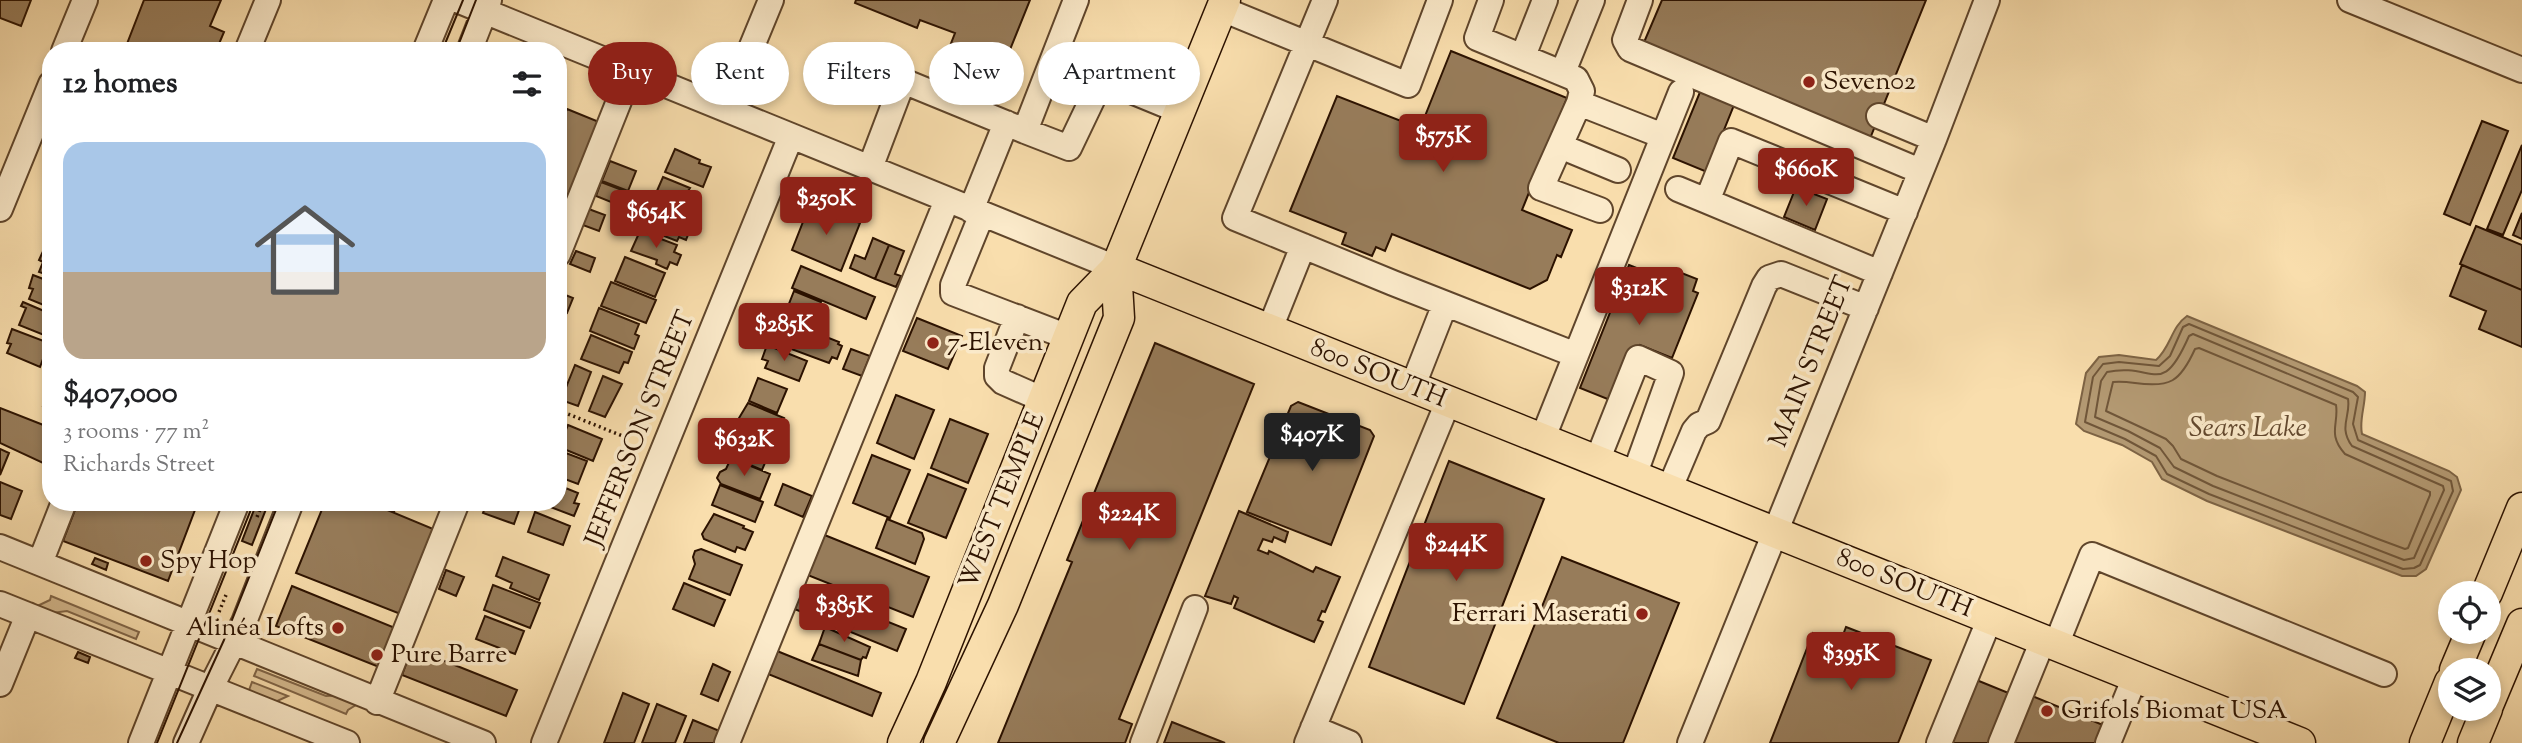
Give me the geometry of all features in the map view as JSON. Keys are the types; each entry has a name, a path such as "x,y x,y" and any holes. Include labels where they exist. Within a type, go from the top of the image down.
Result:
{"main road":[{"name":"WEST TEMPLE","path":"903,743 931,682 1082,303 1116,268 1224,4"},
{"name":"WEST TEMPLE","path":"939,743 1003,605 1119,318 1116,268"},
{"name":"800 SOUTH","path":"1116,268 2135,677 2258,735 2300,743"},
{"path":"2492,581 2522,508"},
{"path":"2501,675 2522,624"},
{"path":"2425,743 2438,711"},
{"path":"2473,743 2482,721"}],"street":[{"path":"68,42 85,0"},
{"path":"251,42 268,0"},
{"path":"429,42 446,0"},
{"name":"800 SOUTH","path":"457,0 487,6 567,42"},
{"path":"726,109 771,0"},
{"path":"1068,337 953,293 953,285 976,212 1076,0"},
{"path":"1325,0 1235,218 1576,355"},
{"path":"1224,4 1308,44 1408,85 1440,0"},
{"path":"1491,0 1477,38 1563,72 1576,79 1582,91 1541,188 1600,209"},
{"path":"1522,56 1545,0"},
{"path":"1563,72 1592,0"},
{"path":"1640,0 1625,40 1630,48 1920,172"},
{"path":"2350,0 2522,70"},
{"name":"MAIN STREET","path":"1690,743 1988,1"},
{"path":"473,42 487,6"},
{"name":"800 SOUTH","path":"567,42 588,52"},
{"path":"870,168 903,81 1069,148 1102,79 1180,111"},
{"name":"800 SOUTH","path":"677,89 1116,268"},
{"path":"1542,440 1681,92"},
{"path":"1579,103 1663,136"},
{"path":"567,231 617,105"},
{"path":"0,209 42,106"},
{"path":"1879,116 1934,139"},
{"name":"JEFFERSON STREET","path":"544,743 791,136"},
{"path":"1707,201 1731,141 1905,212"},
{"path":"1560,146 1618,170"},
{"path":"1678,189 1880,273"},
{"path":"727,743 947,200"},
{"path":"1269,331 1303,246"},
{"path":"1669,490 1694,431 1708,421 1769,278 1781,274 1866,308"},
{"path":"1412,388 1445,304"},
{"path":"1017,317 997,368 998,376 1003,382 1044,400"},
{"path":"1597,461 1638,358 1671,373 1634,476"},
{"path":"1349,743 1310,736 1448,402"},
{"path":"45,565 61,511"},
{"path":"141,743 233,511"},
{"path":"186,743 210,689 235,644 287,511"},
{"path":"377,702 453,511"},
{"path":"0,547 483,743"},
{"path":"2001,743 2092,555 2384,674"},
{"path":"0,604 347,743"},
{"path":"1143,743 1195,607"},
{"path":"0,684 28,615"},
{"path":"1939,743 1990,618"},
{"path":"2108,743 2135,677"}],"path":[{"path":"567,414 625,437"}],"shaded area":[{"path":"51,596 139,632 136,639 67,611 44,614 31,609 50,600"},
{"path":"257,669 326,696 350,695 364,700 346,714 254,676"},
{"path":"252,682 288,696 271,704 248,693"}],"water":[{"name":"Sears Lake","path":"2187,316 2357,386 2365,392 2362,434 2449,471 2457,477 2461,490 2426,569 2416,576 2402,576 2207,501 2162,479 2152,462 2122,445 2084,431 2076,424 2086,373 2099,357 2119,355 2156,360"}],"building":[{"path":"0,0 31,0 21,26 0,18"},
{"path":"144,0 221,0 210,26 224,32 220,42 128,42"},
{"path":"856,0 1030,0 1013,42 952,42 955,33 920,20 917,28 855,3"},
{"name":"Seven02","path":"1662,0 1926,0 1869,141 1642,47"},
{"path":"1451,51 1567,98 1522,210 1572,230 1561,257 1557,255 1547,280 1530,289 1392,234 1385,251 1376,247 1372,256 1342,244 1346,233 1290,211 1337,96 1406,123 1409,116 1423,121"},
{"path":"1700,92 1734,105 1707,172 1673,158"},
{"path":"567,109 604,124 572,202 567,200"},
{"path":"2482,121 2508,131 2470,225 2444,214"},
{"path":"2522,145 2522,190 2503,235 2487,229"},
{"path":"675,149 711,167 703,187 665,172"},
{"path":"610,161 636,171 628,191 602,181"},
{"path":"663,177 690,188 688,191 700,196 692,215 653,200"},
{"path":"601,182 622,190 616,204 596,196"},
{"path":"1796,187 1827,199 1815,230 1784,217"},
{"path":"656,203 688,215 686,220 693,222 686,240 679,237 677,241 646,229"},
{"path":"810,204 860,223 841,271 792,250"},
{"path":"586,208 605,215 599,231 580,224"},
{"path":"2522,213 2522,239 2513,235"},
{"path":"2476,226 2522,245 2522,290 2460,264"},
{"path":"640,231 677,245 674,252 681,255 677,265 670,262 667,269 656,264 657,260 631,251"},
{"path":"873,238 889,245 875,279 850,268 855,255 865,259"},
{"path":"889,245 904,251 895,274 901,276 896,287 875,279"},
{"path":"576,251 595,258 590,272 570,264"},
{"path":"625,257 665,273 655,297 615,281"},
{"path":"1629,265 1674,283 1679,272 1697,279 1693,291 1698,293 1672,358 1640,345 1615,402 1580,388"},
{"path":"2462,265 2522,290 2522,347 2479,329 2486,311 2450,296"},
{"path":"801,266 875,297 866,319 792,288"},
{"path":"33,275 42,278 42,304 29,299 33,289 29,288"},
{"path":"611,282 656,300 646,323 601,306"},
{"path":"794,291 821,302 811,324 785,314"},
{"path":"567,296 573,298 567,313"},
{"path":"23,302 42,310 42,334 19,325 26,308 21,306"},
{"path":"599,308 639,324 635,334 639,336 634,349 590,331"},
{"path":"778,318 839,342 842,346 837,359 832,357 829,363 775,343 778,334 772,332"},
{"name":"7-Eleven","path":"917,318 962,336 948,369 903,351"},
{"path":"12,329 42,340 40,367 7,353 11,344 7,343"},
{"path":"591,335 632,352 628,363 624,362 619,373 581,359"},
{"path":"1155,343 1254,384 1119,719 1132,724 1125,743 998,743 1072,562 1067,560"},
{"path":"767,345 807,361 799,381 765,368 768,361 762,359"},
{"path":"851,349 870,356 862,376 843,369"},
{"path":"575,365 591,372 578,406 567,402 567,385"},
{"path":"603,376 622,384 605,417 589,411"},
{"path":"758,378 787,389 777,413 749,401"},
{"path":"896,395 934,410 914,459 877,443"},
{"path":"1298,402 1370,430 1374,436 1331,545 1247,512 1291,406"},
{"path":"748,403 784,418 773,444 738,429 736,423"},
{"path":"0,408 42,424 42,463 0,443"},
{"path":"950,419 988,434 968,483 931,468"},
{"path":"568,425 602,439 593,461 567,450"},
{"path":"736,431 772,446 762,470 738,460 739,456 728,452"},
{"path":"0,449 9,453 0,475"},
{"path":"567,453 587,461 578,484 567,480"},
{"path":"872,455 910,470 890,518 853,503"},
{"path":"731,458 770,474 760,499 721,484 717,478 720,472 726,469"},
{"path":"1449,461 1544,499 1464,704 1369,667"},
{"path":"928,474 966,489 946,538 908,523"},
{"path":"0,482 22,491 11,519 0,515"},
{"path":"783,484 812,496 803,517 775,505"},
{"path":"720,485 763,502 755,522 712,505"},
{"path":"567,489 578,493 574,503 579,504 574,516 561,511 567,511"},
{"name":"Spy Hop","path":"75,511 195,511 168,581 63,541"},
{"path":"254,511 265,511 252,545 242,541"},
{"path":"321,511 390,511 438,531 403,615 296,573"},
{"path":"484,511 519,511 514,524 483,513"},
{"path":"1239,511 1288,532 1285,542 1274,537 1272,542 1263,539 1258,550 1268,554 1269,551 1313,572 1316,567 1340,577 1325,612 1322,611 1318,620 1323,622 1314,642 1234,608 1238,598 1234,596 1231,604 1205,596"},
{"path":"535,512 570,526 563,545 528,532"},
{"path":"714,514 753,532 745,550 737,547 735,552 704,539 702,534"},
{"path":"887,519 922,533 924,539 915,564 876,548"},
{"path":"822,534 929,577 913,617 805,574"},
{"path":"701,549 742,565 730,595 689,579 695,564 695,551"},
{"path":"503,557 549,575 539,600 510,588 512,583 496,576"},
{"path":"1562,557 1679,603 1623,743 1559,743 1497,718"},
{"path":"95,558 108,563 106,570 92,564"},
{"path":"446,570 464,577 456,596 439,589"},
{"path":"684,583 725,600 714,626 673,609"},
{"path":"493,585 540,603 530,628 484,610"},
{"name":"Alinéa Lofts","path":"292,586 400,630 384,669 276,626"},
{"path":"801,587 906,629 897,651 792,608"},
{"path":"485,616 524,631 515,654 476,639"},
{"path":"825,627 870,647 866,658 861,660 819,644"},
{"path":"1846,627 1931,660 1898,743 1770,743 1813,633 1840,643"},
{"path":"819,644 861,660 858,676 812,660"},
{"path":"412,648 517,690 506,716 402,675"},
{"path":"777,651 881,693 872,716 768,674"},
{"path":"78,652 90,657 88,663 75,658"},
{"path":"713,664 730,672 718,701 701,694"},
{"path":"1974,679 2011,694 1991,743 1949,743"},
{"path":"623,693 649,704 634,743 604,743"},
{"name":"Grifols Biomat USA","path":"2032,696 2103,725 2095,743 2013,743"},
{"path":"657,704 686,716 675,743 642,743"},
{"path":"693,720 722,732 718,743 684,743"},
{"path":"1172,722 1225,743 1164,743"}],"tram line":[{"path":"446,42 463,0"},
{"path":"460,42 476,0"},
{"path":"157,743 250,511"},
{"path":"177,743 224,640 275,511"}],"place":[{"name":"Seven02","path":"1809,82"},
{"name":"7-Eleven","path":"933,343"},
{"name":"Spy Hop","path":"146,561"},
{"name":"Ferrari Maserati","path":"1642,614"},
{"name":"Alinéa Lofts","path":"338,628"},
{"name":"Pure Barre","path":"377,655"},
{"name":"Grifols Biomat USA","path":"2047,711"}]}
